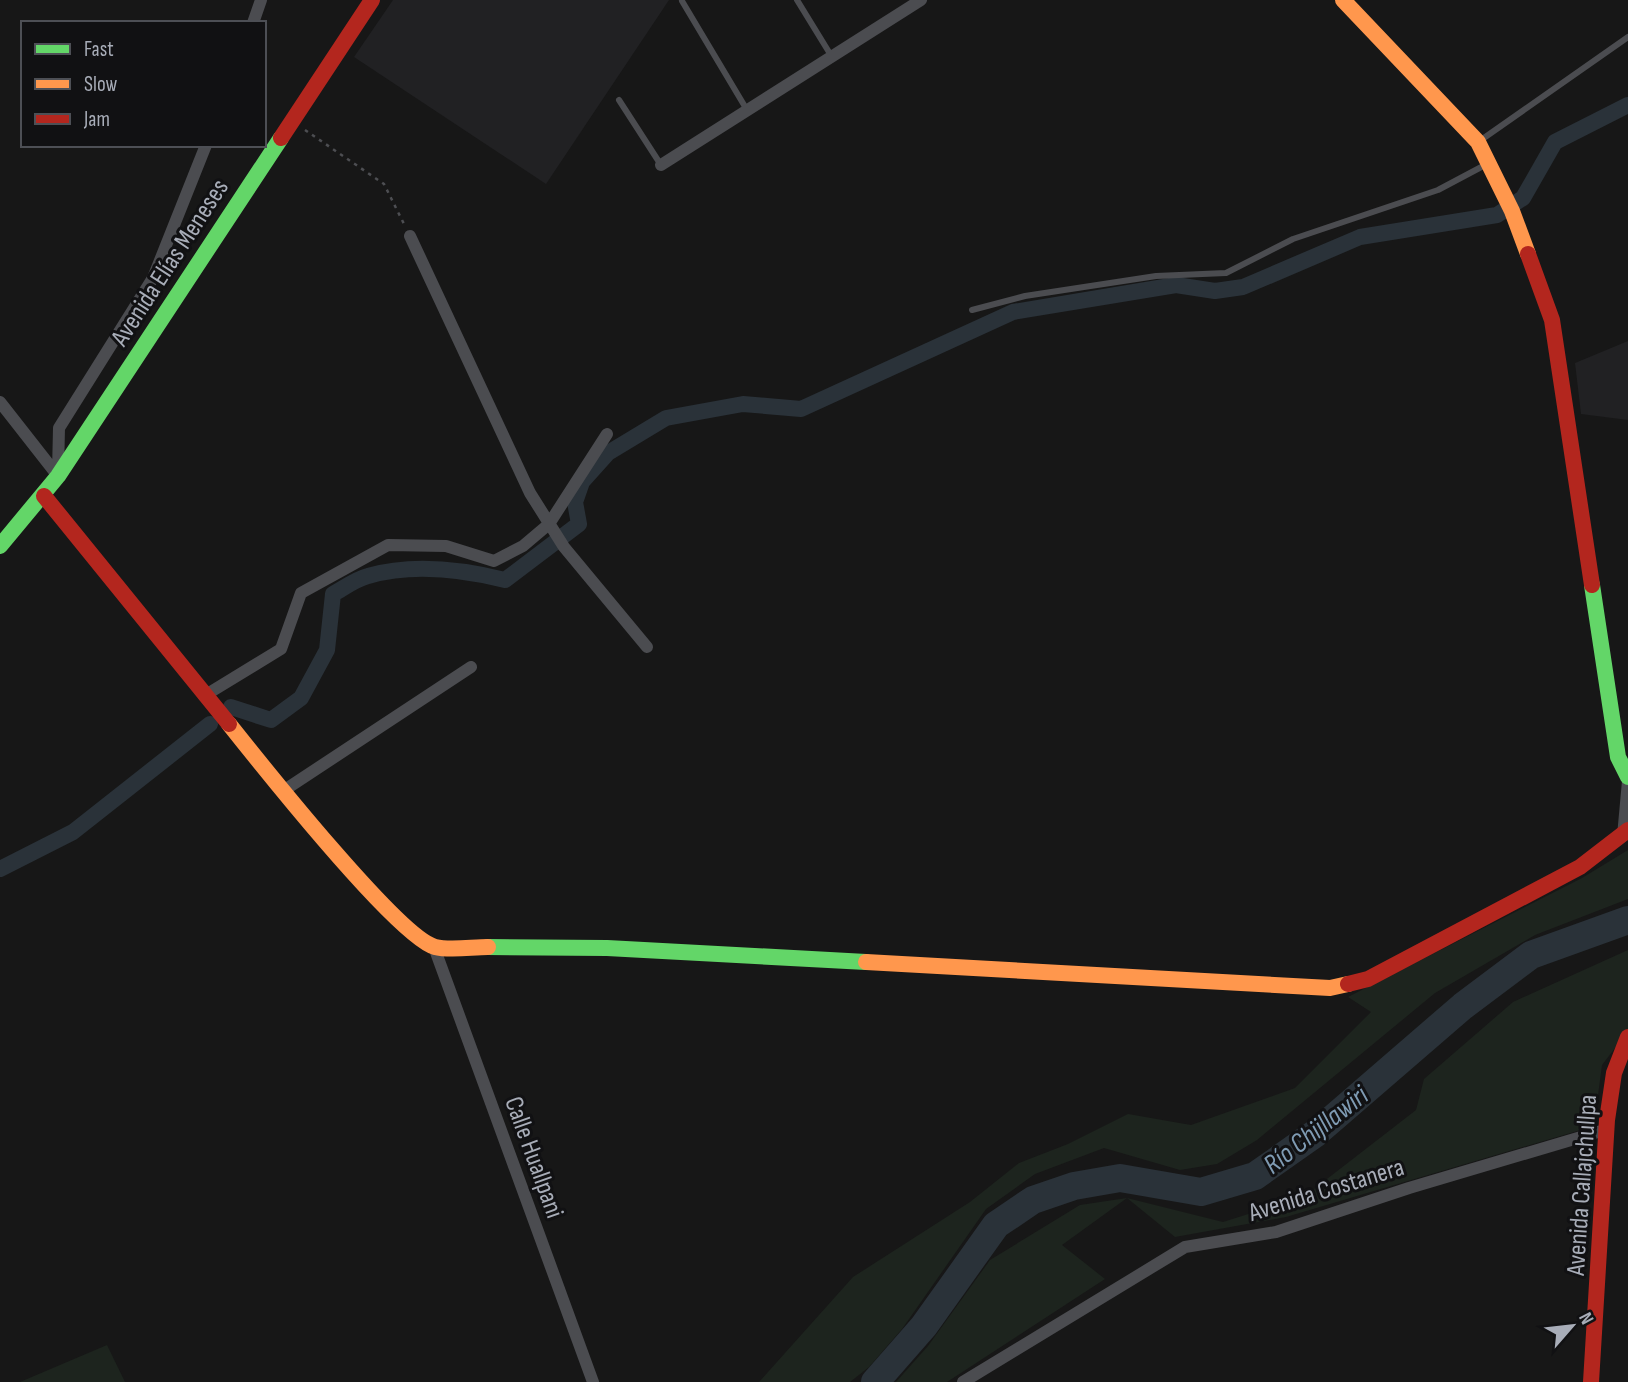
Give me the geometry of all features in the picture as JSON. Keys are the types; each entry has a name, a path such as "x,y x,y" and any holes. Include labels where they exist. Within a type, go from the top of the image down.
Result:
{"street":[{"path":"254,21 261,0"},
{"name":"Avenida Elías Meneses","path":"0,546 58,476 372,0"},
{"path":"661,165 921,0"},
{"path":"44,496 283,791 404,927 434,947 607,948 1329,988 1368,979 1580,867 1625,833 1628,779 1618,757 1552,320 1512,211 1478,142 1350,2"},
{"path":"58,476 59,428 153,278 205,147"},
{"path":"410,236 530,494 564,547 647,647"},
{"path":"0,402 58,476"},
{"path":"205,696 281,649 301,593 388,545 446,546 494,561 552,528 607,434"},
{"path":"283,791 471,667"},
{"name":"Calle Huallpani","path":"434,947 593,1382"},
{"name":"Avenida Callajchullpa","path":"1591,1382 1614,1071 1619,1051 1628,1037"},
{"name":"Avenida Costanera","path":"962,1382 1185,1247 1276,1232 1409,1188 1608,1129"}],"lane":[{"path":"797,0 832,57"},
{"path":"682,1 747,110"},
{"path":"1478,142 1628,37"},
{"path":"619,100 661,165"},
{"path":"972,310 1025,296 1156,275 1226,273 1293,239 1492,170"}],"path":[{"path":"292,121 384,184 410,236"}],"shaded area":[{"path":"393,0 669,0 546,184 354,57"},
{"path":"1628,341 1628,420 1581,414 1575,363"},
{"path":"1628,850 1628,899 1535,935 1435,993 1257,1140 1217,1164 1180,1170 1104,1148 1035,1174 986,1209 902,1329 869,1367 850,1382 759,1382 853,1277 970,1202 1019,1163 1068,1144 1128,1114 1191,1125 1295,1088 1371,1012 1348,997 1582,878"},
{"path":"1628,950 1628,1031 1602,1065 1594,1126 1286,1217 1175,1237 1127,1198 1223,1222 1305,1196 1416,1110 1424,1079 1513,1002"},
{"path":"1127,1198 1062,1245 1105,1279 947,1382 896,1382 928,1346 990,1260 1080,1205"},
{"path":"107,1345 125,1382 20,1382"}],"waterway":[{"path":"231,707 271,720 301,698 327,650 333,594 359,579 385,572 437,569 505,580 579,524 575,502 582,482 608,453 666,418 743,404 801,409 1013,312 1176,285 1215,291 1243,287 1360,237 1497,215 1523,198 1555,142 1628,105"},
{"path":"0,869 73,832 210,724"},
{"name":"Río Chijllawiri","path":"875,1382 924,1326 996,1225 1033,1200 1074,1186 1120,1178 1201,1192 1255,1176 1316,1133 1463,1006 1531,955 1628,920"}],"traffic: fast":[{"path":"0,546 58,476 281,138"},
{"path":"1592,585 1618,757 1628,777"},
{"path":"488,947 607,948 866,962"}],"traffic: slow":[{"path":"1343,0 1478,142 1512,211 1528,254"},
{"path":"229,724 330,846 417,936 441,948 488,947"},
{"path":"866,962 1330,988 1348,984"}],"traffic: jam":[{"path":"281,138 372,0"},
{"path":"1528,254 1552,320 1592,585"},
{"path":"44,496 229,724"},
{"path":"1348,984 1368,979 1580,867 1628,830"},
{"path":"1591,1382 1607,1120 1614,1073 1628,1037"}]}
